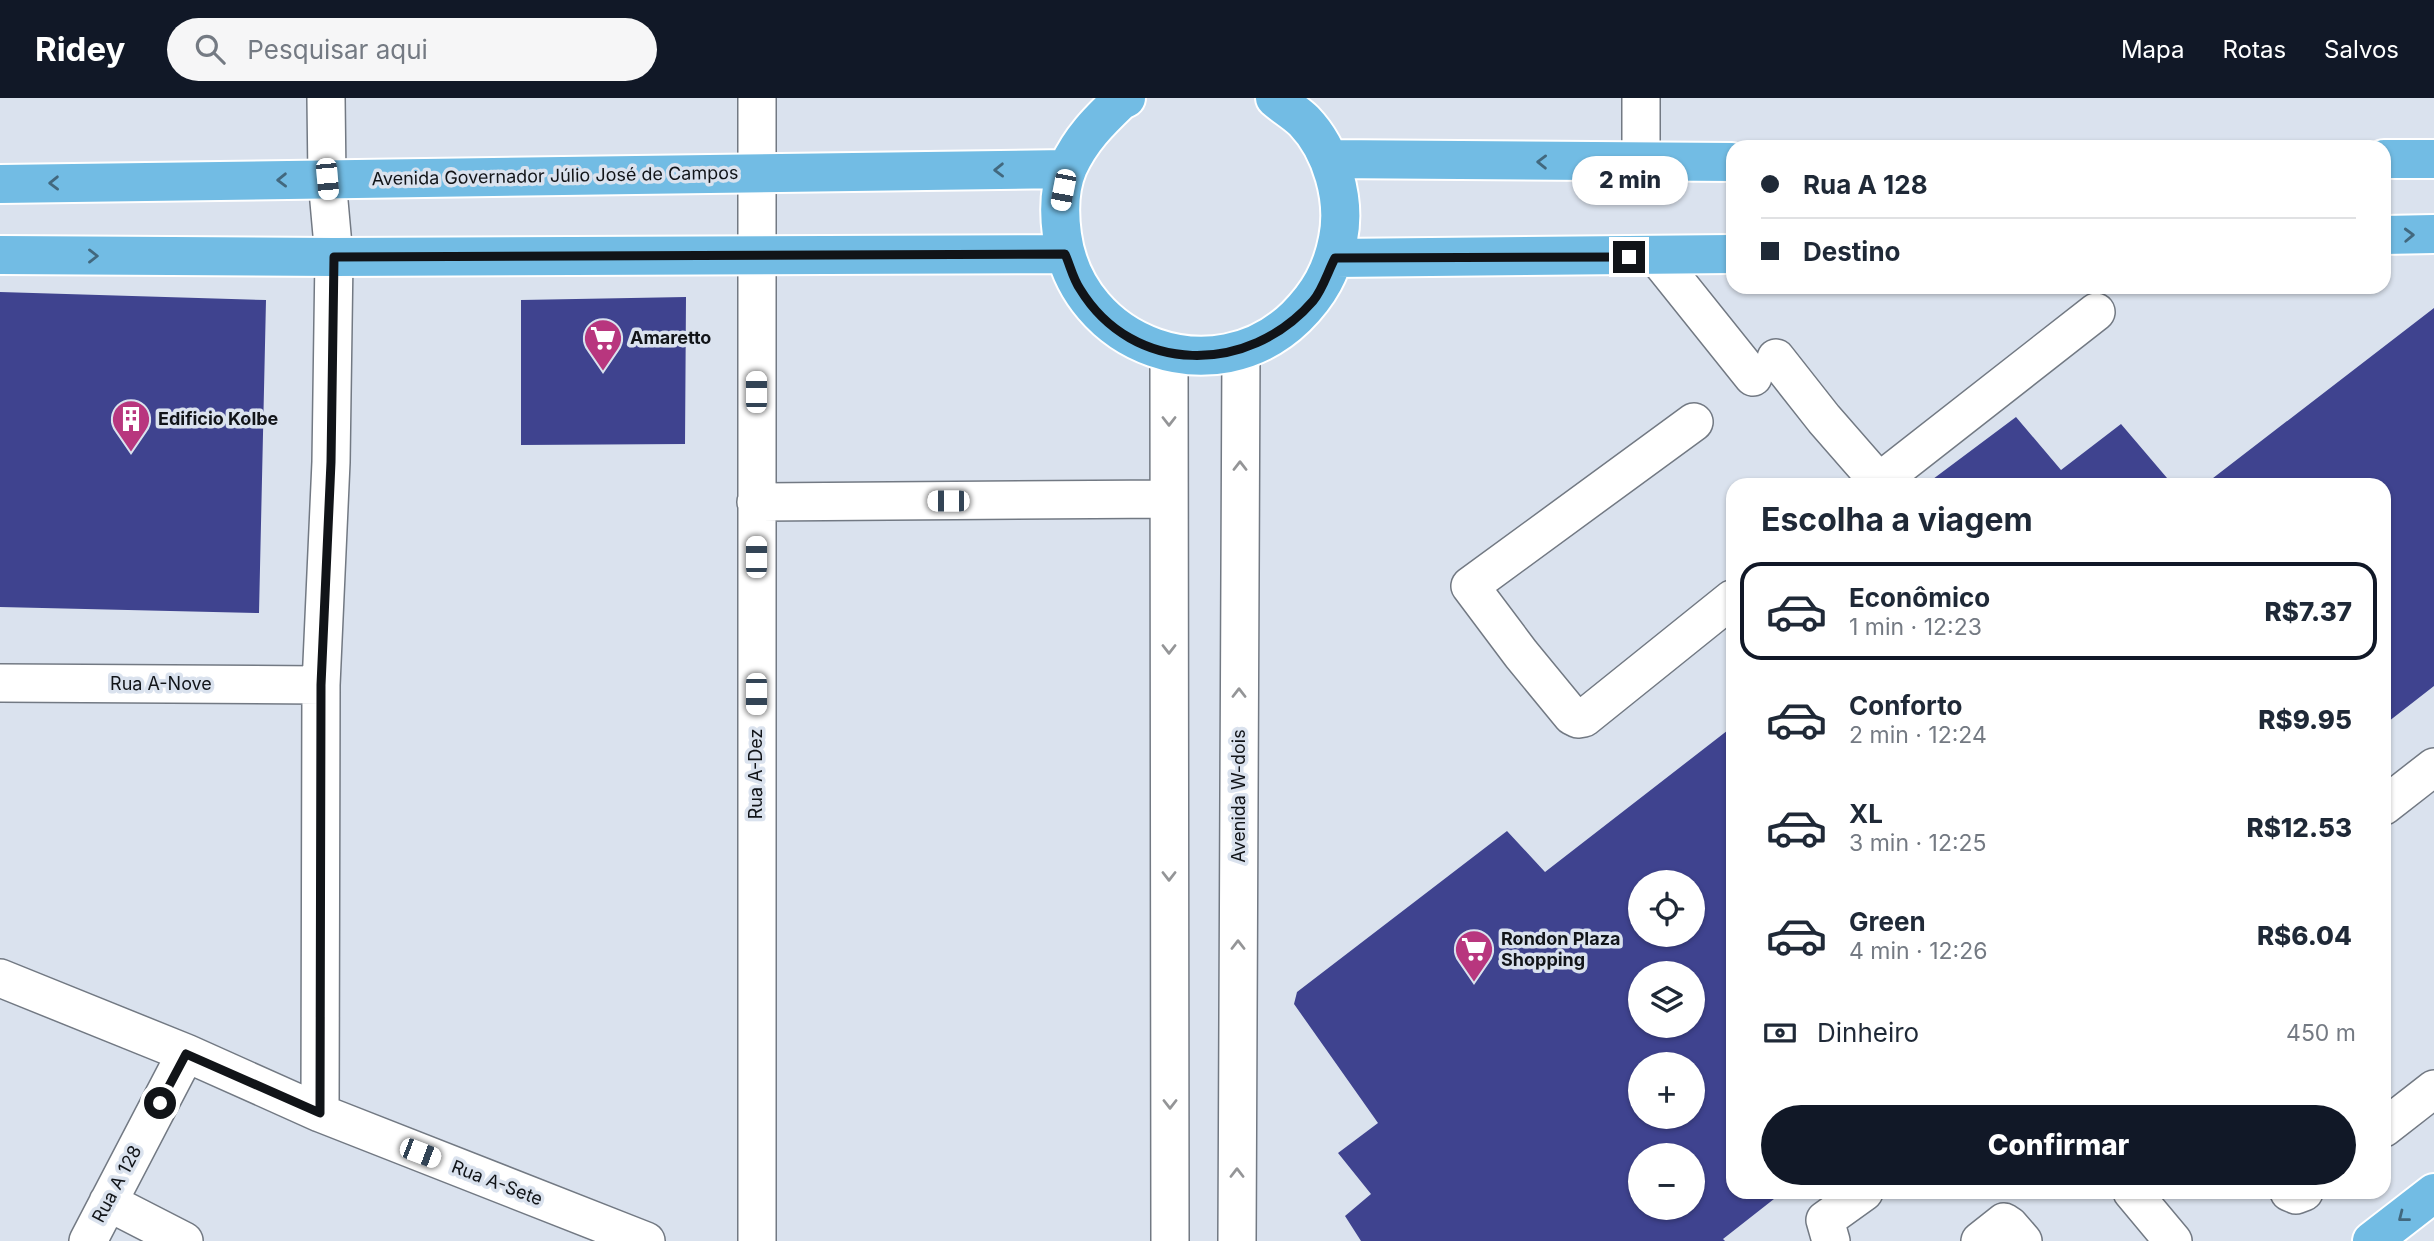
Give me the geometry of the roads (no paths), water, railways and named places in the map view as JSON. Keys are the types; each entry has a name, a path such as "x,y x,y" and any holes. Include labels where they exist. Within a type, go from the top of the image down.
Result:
{"main road":[{"path":"1126,98 1088,131 1067,169 1059,212 1065,254 1079,289 1104,318 1134,340 1169,353 1205,356 1241,351 1282,331 1315,299 1335,258 1341,225 1339,191 1329,159 1305,122 1275,98"},
{"path":"1329,159 1726,162"},
{"path":"2391,159 2434,159"},
{"name":"Avenida Governador Júlio José de Campos","path":"0,184 1067,169"},
{"path":"2391,235 2434,234"},
{"path":"0,255 334,257 1065,254"},
{"path":"1335,258 1726,254"},
{"path":"2372,1241 2434,1193"}],"street":[{"path":"320,1113 321,685 331,462 334,257 327,179 326,98"},
{"name":"Rua A-Dez","path":"757,98 757,1241"},
{"path":"1641,98 1641,163"},
{"path":"1656,257 1765,368 1824,419 1873,478"},
{"path":"1883,478 2096,312"},
{"name":"Avenida W-dois","path":"1237,1241 1241,351"},
{"path":"1169,353 1170,1241"},
{"path":"1693,422 1469,586 1521,654 1572,716 1578,719 1584,718 1726,604"},
{"path":"756,502 1169,499"},
{"name":"Rua A-Nove","path":"0,683 321,685"},
{"path":"2391,801 2434,767"},
{"name":"Rua A-Sete","path":"0,978 186,1054 320,1113 646,1241"},
{"name":"Rua A 128","path":"88,1241 186,1054"},
{"path":"2391,1123 2434,1089"},
{"path":"1831,1241 1825,1220 1854,1199"},
{"path":"2138,1199 2173,1241"},
{"path":"108,1202 184,1241"},
{"path":"1980,1241 2004,1222 2023,1241"}],"place":[{"name":"Amaretto","path":"603,372"},
{"name":"Edificio Kolbe","path":"131,453"},
{"name":"Rondon Plaza Shopping","path":"1474,983"}]}
